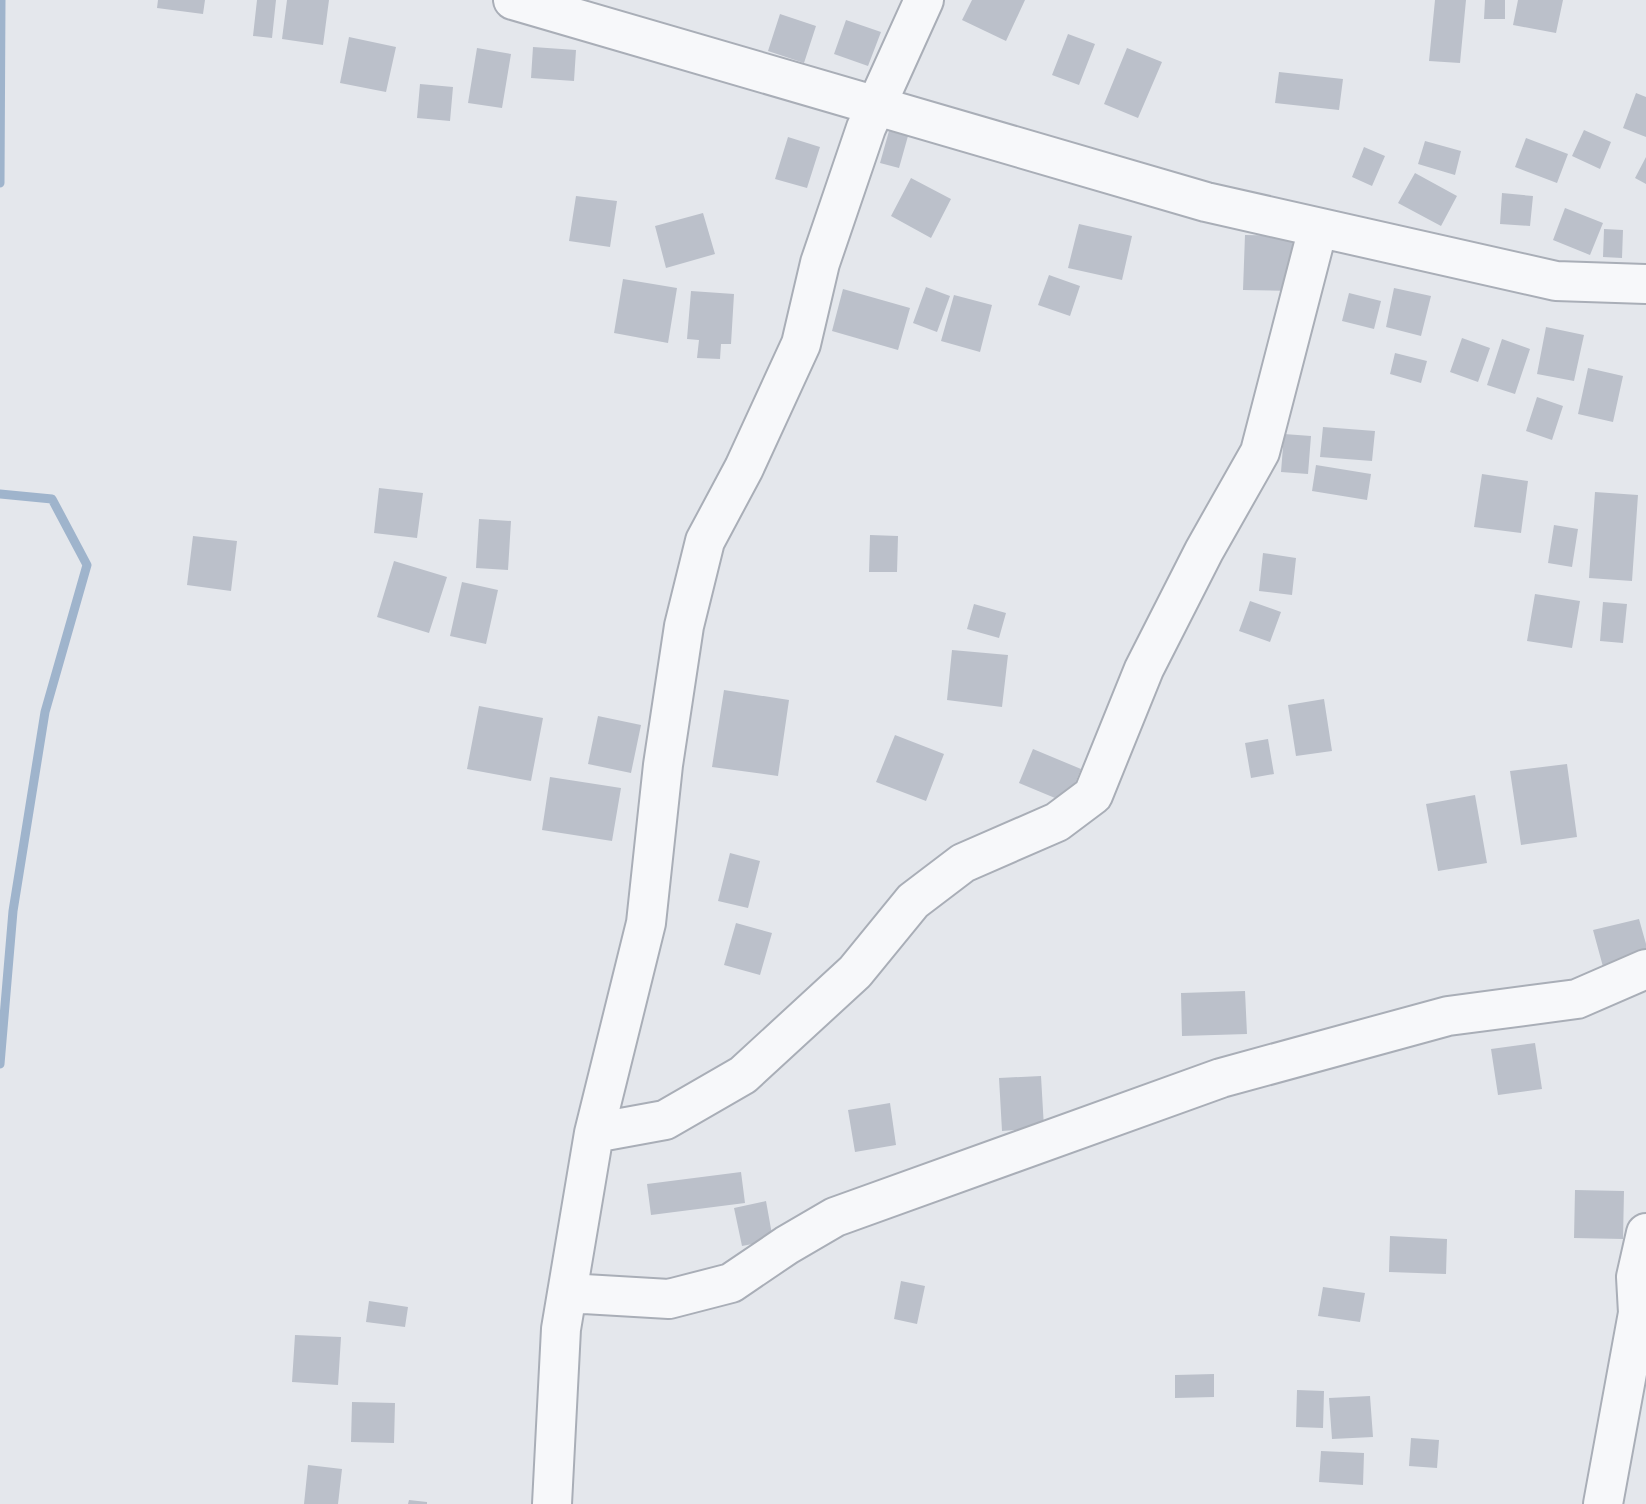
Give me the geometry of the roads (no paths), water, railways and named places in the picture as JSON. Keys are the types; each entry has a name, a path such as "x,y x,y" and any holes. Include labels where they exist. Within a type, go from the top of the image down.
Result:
{"street":[{"path":"513,0 1206,202 1556,281 1646,284"},
{"path":"552,1504 561,1329 594,1133 646,923 663,765 684,626 705,541 744,468 800,344 820,263 876,106 924,0"},
{"path":"594,1133 665,1120 743,1075 855,972 912,901 963,863 1057,822 1093,795 1144,669 1204,551 1261,452 1318,228"},
{"path":"567,1293 669,1299 731,1283 835,1217 1221,1078 1448,1016 1577,999 1646,969"},
{"path":"1603,1504 1642,1317 1636,1277 1646,1233"}],"waterway":[{"path":"0,183 1,0"},
{"path":"0,494 52,499 87,565 45,712 13,911 0,1064"}]}
